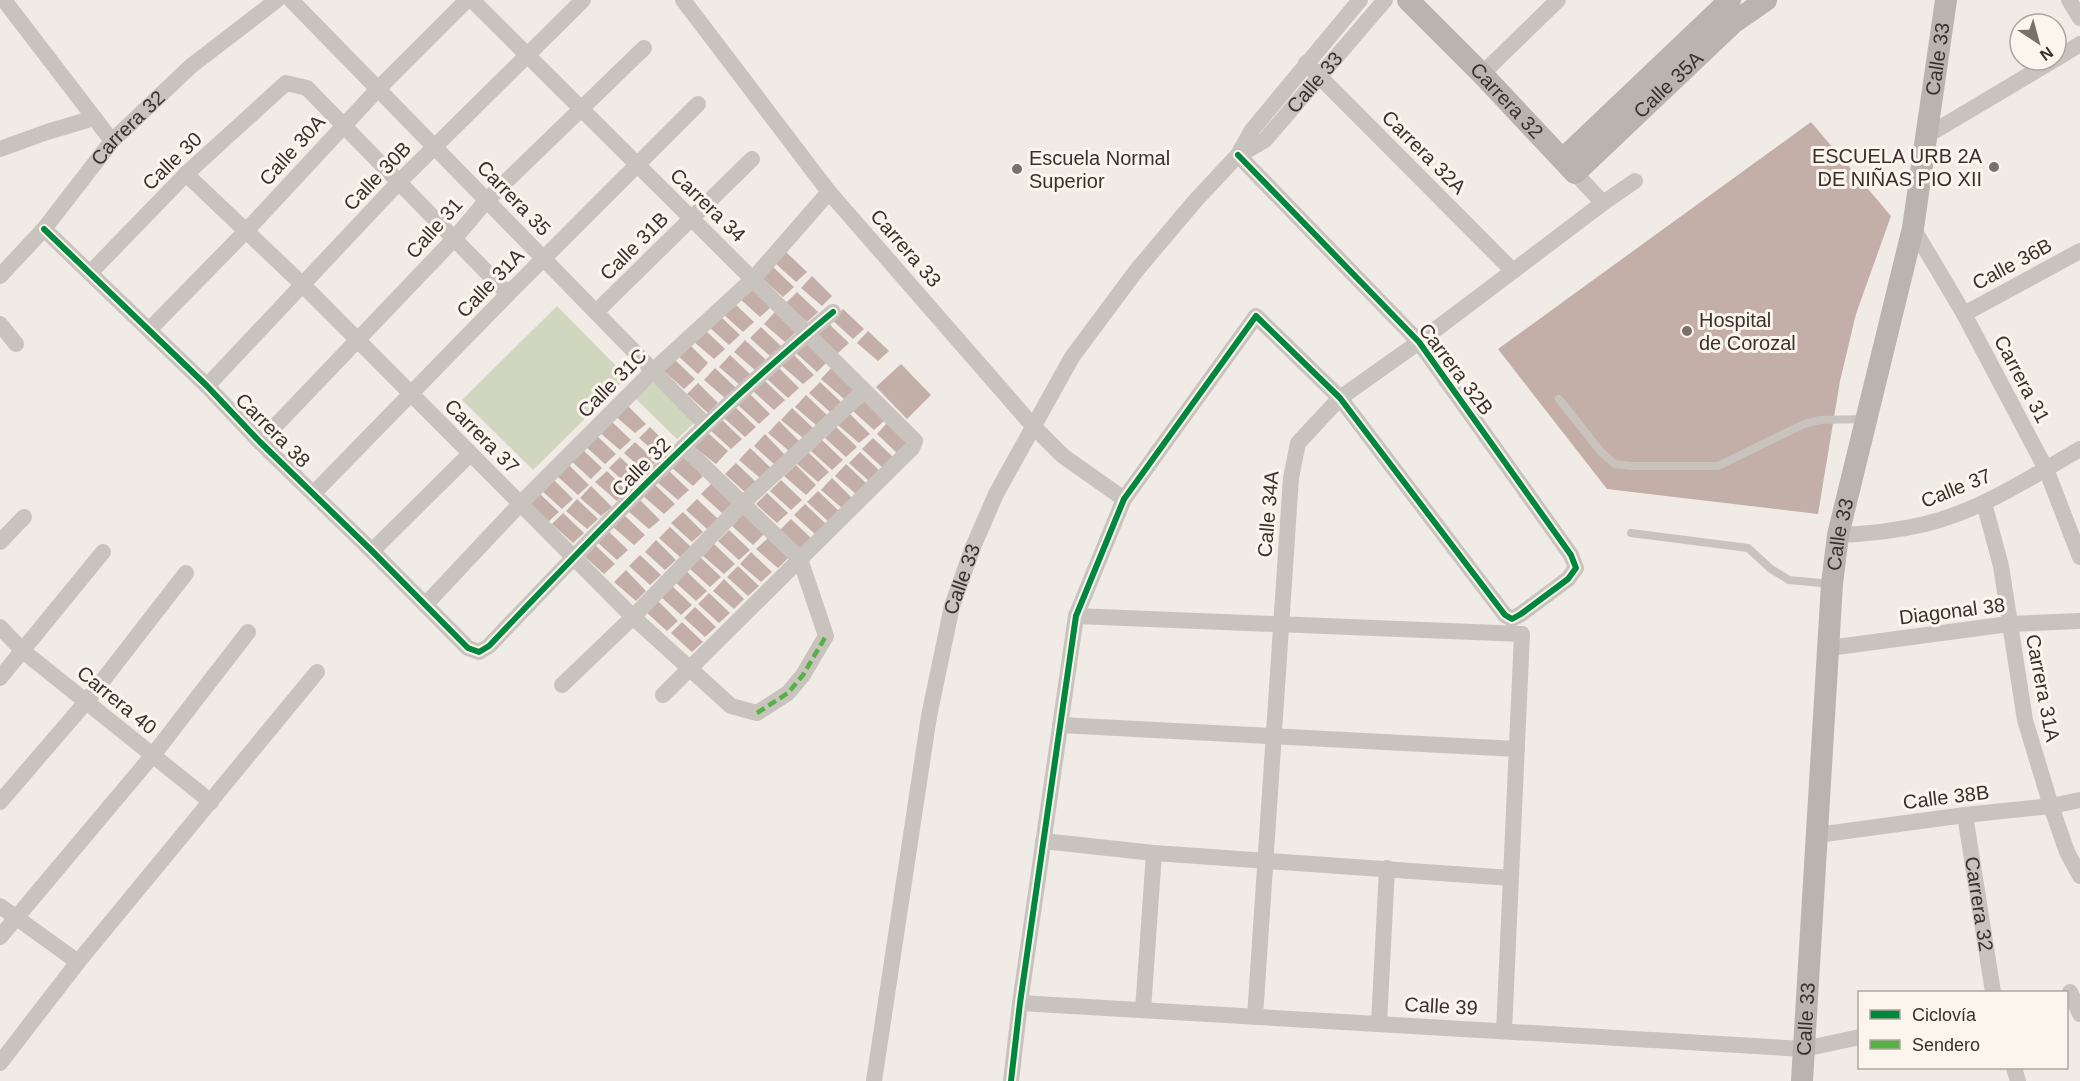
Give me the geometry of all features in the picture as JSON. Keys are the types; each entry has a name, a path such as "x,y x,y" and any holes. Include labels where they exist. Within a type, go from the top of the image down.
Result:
{"street":[{"path":"4,0 112,141"},
{"name":"Carrera 32","path":"0,276 44,229 112,141 191,66 278,0"},
{"name":"Carrera 35","path":"291,0 706,425"},
{"name":"Calle 30A","path":"149,330 246,231 343,125 467,0"},
{"name":"Carrera 34","path":"472,0 915,441 912,448 800,559"},
{"name":"Calle 30B","path":"207,386 434,146 583,0"},
{"name":"Carrera 33","path":"682,0 829,192 1033,426 1063,456 1124,499"},
{"name":"Calle 33","path":"874,1081 929,716 952,606 973,547 996,495 1072,357 1136,271 1195,201 1238,155 1252,130 1360,0"},
{"name":"Calle 33","path":"1238,155 1265,140 1385,0"},
{"name":"Carrera 32","path":"1408,0 1482,74 1603,203"},
{"path":"1482,74 1558,0"},
{"name":"Calle 35A","path":"1569,166 1730,0"},
{"name":"Calle 35A","path":"1569,166 1733,23 1766,0"},
{"name":"Calle 33","path":"1802,1081 1832,584 1838,535 1912,228 1928,135 1946,0"},
{"path":"2069,0 2080,18"},
{"name":"Calle 31","path":"260,442 454,239 487,200 644,48"},
{"name":"Carrera 32A","path":"1306,63 1513,271"},
{"path":"1928,135 2033,72"},
{"name":"Calle 30","path":"90,273 186,174 286,83 307,88 343,125"},
{"name":"Calle 31A","path":"314,493 698,104"},
{"path":"0,149 94,118"},
{"path":"343,125 508,294"},
{"name":"Carrera 32B","path":"1238,155 1419,342 1571,555 1576,568 1568,579 1521,614 1512,619 1505,615 1340,398"},
{"name":"Calle 31B","path":"596,312 752,159"},
{"name":"Carrera 37","path":"186,174 303,285 633,617 731,706 757,713 788,693 803,675 826,636 800,559"},
{"name":"Calle 34A","path":"1255,1017 1291,478 1298,443 1340,398 1635,181"},
{"name":"Calle 31C","path":"425,605 520,504 654,370 753,279 829,192"},
{"name":"Carrera 31","path":"1912,228 1964,314 2046,469 2080,557"},
{"name":"Carrera 38","path":"44,229 207,386 260,442 372,550 468,648 479,652"},
{"name":"Calle 36B","path":"1964,314 2080,251"},
{"name":"Calle 32","path":"479,652 489,646 573,557 706,425 833,312"},
{"path":"1011,1081 1020,1002 1076,616 1124,499 1256,316 1340,398"},
{"path":"0,324 16,344"},
{"path":"562,685 633,617 743,503 864,391"},
{"path":"663,694 800,559 684,447"},
{"name":"Calle 37","path":"1838,535 1876,534 1927,524 1984,502 2080,449"},
{"path":"372,550 470,454"},
{"name":"Carrera 31A","path":"1984,502 2001,566 2025,720 2067,852 2080,876"},
{"path":"0,542 24,517"},
{"path":"0,678 103,552"},
{"path":"0,802 86,702 186,573"},
{"path":"1076,616 1522,634 1504,1031"},
{"name":"Diagonal 38","path":"1829,648 2009,624 2080,621"},
{"name":"Carrera 40","path":"0,627 23,651 211,802"},
{"path":"0,937 153,756 248,632"},
{"path":"0,1064 78,963 317,672"},
{"path":"1060,725 1517,749"},
{"name":"Calle 38B","path":"1817,835 2051,806 2080,800"},
{"name":"Carrera 32","path":"1965,815 1993,991"},
{"path":"1043,841 1154,853 1511,878"},
{"path":"1143,1010 1154,853"},
{"path":"1378,1024 1387,868"},
{"path":"0,906 78,963"},
{"path":"2072,992 2080,1014"},
{"name":"Calle 39","path":"1020,1002 1804,1049 1858,1037"}],"lane":[{"path":"1559,399 1601,452 1615,464 1631,466 1718,466 1804,424 1820,420 1866,419"},
{"path":"1631,533 1748,548 1771,569 1789,580 1832,584"}],"green space":[{"path":"557,306 627,377 533,470 462,400"},
{"path":"653,379 695,422 677,439 635,398"}],"building":[{"name":"Hospital de Corozal","path":"1811,122 1891,216 1856,314 1840,381 1818,514 1607,489 1498,349"},
{"path":"786,252 807,272 796,282 775,263"},
{"path":"773,267 794,287 783,297 762,278"},
{"path":"812,276 832,296 822,306 801,288"},
{"path":"750,286 771,307 760,317 739,298"},
{"path":"797,292 818,312 807,322 786,303"},
{"path":"733,302 754,322 743,332 722,313"},
{"path":"843,309 864,329 853,339 832,320"},
{"path":"775,312 796,332 785,342 764,324"},
{"path":"719,315 740,335 729,345 708,326"},
{"path":"828,323 849,343 838,353 817,335"},
{"path":"761,327 782,347 771,357 750,338"},
{"path":"704,329 725,349 714,359 693,341"},
{"path":"868,331 889,351 878,361 857,343"},
{"path":"745,340 766,360 755,370 734,352"},
{"path":"807,341 828,361 817,372 796,353"},
{"path":"688,343 708,363 698,374 677,355"},
{"path":"793,354 814,375 803,384 782,366"},
{"path":"730,355 751,375 740,385 719,367"},
{"path":"674,359 695,379 684,389 663,370"},
{"path":"901,364 931,395 907,419 876,387"},
{"path":"778,367 799,388 788,398 767,379"},
{"path":"832,367 856,388 844,399 821,379"},
{"path":"715,368 736,388 725,398 704,380"},
{"path":"764,380 785,400 774,410 753,391"},
{"path":"820,382 841,402 830,412 809,393"},
{"path":"698,383 718,403 708,413 687,394"},
{"path":"749,393 770,414 759,424 738,405"},
{"path":"806,395 827,415 816,425 795,407"},
{"path":"864,400 885,420 874,430 853,411"},
{"path":"625,403 646,424 635,433 614,415"},
{"path":"735,407 756,427 745,437 724,418"},
{"path":"792,408 813,428 803,438 781,420"},
{"path":"849,413 870,434 859,443 838,425"},
{"path":"721,419 742,439 731,449 710,430"},
{"path":"610,420 631,440 620,450 598,431"},
{"path":"779,421 799,441 789,451 768,433"},
{"path":"887,423 908,443 897,453 877,434"},
{"path":"650,427 670,447 660,457 639,438"},
{"path":"836,427 857,447 846,457 825,438"},
{"path":"707,432 728,451 716,464 694,447"},
{"path":"595,434 616,454 605,464 584,445"},
{"path":"765,434 785,455 775,465 754,446"},
{"path":"873,438 894,458 883,468 862,449"},
{"path":"822,440 843,460 832,470 811,451"},
{"path":"635,442 656,462 645,472 624,453"},
{"path":"581,448 602,468 591,479 570,460"},
{"path":"750,448 771,468 760,478 739,460"},
{"path":"808,452 829,472 818,482 797,464"},
{"path":"860,452 881,472 870,482 849,463"},
{"path":"682,456 703,476 693,486 671,467"},
{"path":"620,457 641,477 630,487 609,468"},
{"path":"736,463 757,483 746,493 725,474"},
{"path":"568,464 589,485 578,495 557,476"},
{"path":"846,464 867,484 856,494 835,476"},
{"path":"796,465 816,485 806,495 784,476"},
{"path":"668,470 689,490 678,500 657,482"},
{"path":"607,471 627,491 617,501 595,482"},
{"path":"552,478 573,499 562,509 541,490"},
{"path":"832,478 853,499 842,508 821,490"},
{"path":"781,480 802,500 791,510 770,491"},
{"path":"712,483 733,503 722,513 701,494"},
{"path":"654,484 675,504 664,514 643,496"},
{"path":"591,486 612,507 601,516 580,498"},
{"path":"818,491 839,511 828,521 807,502"},
{"path":"538,492 559,512 548,522 527,504"},
{"path":"767,493 788,513 777,523 756,504"},
{"path":"577,499 598,519 587,529 566,511"},
{"path":"639,499 660,520 649,529 628,511"},
{"path":"697,499 718,519 707,529 686,510"},
{"path":"805,504 826,524 815,534 794,515"},
{"path":"683,512 703,532 692,542 671,523"},
{"path":"563,513 584,533 573,543 552,524"},
{"path":"743,514 764,534 753,545 732,526"},
{"path":"624,515 645,535 634,545 613,527"},
{"path":"791,519 812,539 801,549 780,530"},
{"path":"670,527 691,547 680,557 659,538"},
{"path":"607,530 628,550 617,560 596,541"},
{"path":"729,530 750,550 739,560 718,541"},
{"path":"768,538 788,558 778,568 756,549"},
{"path":"656,540 676,560 665,570 645,552"},
{"path":"594,544 615,564 604,574 583,555"},
{"path":"714,544 735,564 724,574 703,556"},
{"path":"751,552 772,572 761,582 740,564"},
{"path":"640,555 661,575 650,585 629,566"},
{"path":"700,557 721,577 710,587 689,568"},
{"path":"738,566 759,586 748,596 727,577"},
{"path":"626,570 646,591 636,601 614,582"},
{"path":"686,571 707,591 696,601 675,582"},
{"path":"724,579 744,599 734,609 713,591"},
{"path":"671,585 692,605 681,615 660,596"},
{"path":"709,593 730,613 719,623 698,604"},
{"path":"658,601 678,621 667,631 646,612"},
{"path":"695,607 716,627 705,637 684,618"},
{"path":"682,622 703,642 692,652 671,633"}],"marked path":[{"path":"757,713 788,693 803,675 826,636"}],"cycle path":[{"path":"1011,1081 1020,1003 1076,616 1124,499 1256,316 1340,398 1505,615 1512,619 1521,614 1568,579 1576,568 1571,555 1419,342 1238,155"},
{"path":"44,229 207,386 260,442 468,648 479,652 489,646 614,516 699,432 833,312"}],"place":[{"name":"ESCUELA URB 2A DE NIÑAS PIO XII","path":"1994,167"},
{"name":"Escuela Normal Superior","path":"1017,169"},
{"name":"Hospital de Corozal","path":"1687,331"}]}
